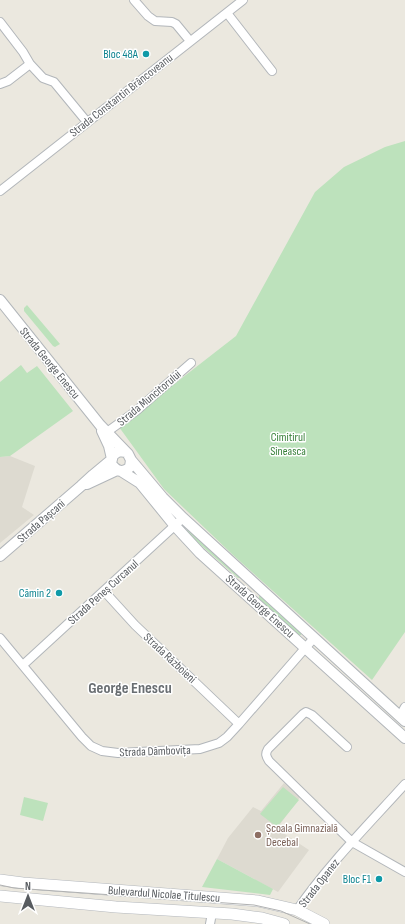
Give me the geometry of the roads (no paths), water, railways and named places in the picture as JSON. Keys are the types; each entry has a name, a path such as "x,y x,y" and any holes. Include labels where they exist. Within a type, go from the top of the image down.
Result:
{"main road":[{"name":"Bulevardul Nicolae Titulescu","path":"0,880 250,900 297,910 324,924"},
{"name":"Bulevardul Nicolae Titulescu","path":"0,896 116,907 248,916 284,924"}],"street":[{"path":"134,0 148,16 155,21 172,22 176,24 190,41"},
{"name":"Strada Constantin Brâncoveanu","path":"0,191 243,0"},
{"path":"227,13 272,71"},
{"path":"0,22 42,78 54,82 87,122"},
{"path":"0,84 8,81 30,64"},
{"name":"Strada George Enescu","path":"0,300 104,429 163,498 402,719"},
{"name":"Strada Muncitorului","path":"104,429 136,411 191,363"},
{"name":"Strada George Enescu","path":"104,429 112,459"},
{"path":"119,451 128,456 130,467 127,469 119,471 112,465 112,459 119,451"},
{"name":"Strada Pașcani","path":"0,556 112,459"},
{"name":"Strada George Enescu","path":"119,471 140,483 175,526 200,553 306,647 405,738"},
{"name":"Strada Pașcani","path":"81,486 119,471"},
{"name":"Strada Peneș Curcanul","path":"22,665 183,518"},
{"name":"Strada Războieni","path":"104,591 136,625 239,724"},
{"name":"Strada Dâmbovița","path":"0,638 90,746 102,751 118,754 200,749 219,743 239,724 314,638"},
{"path":"402,719 405,707"},
{"path":"347,747 312,715 306,712 268,749 266,756 269,761 352,842 405,872"},
{"name":"Strada Opanez","path":"297,910 310,892 352,842 405,784"},
{"path":"210,924 212,913"}],"tram line":[{"path":"0,885 14,888 254,905 281,911 310,924"}],"place":[{"name":"Bloc 48A","path":"146,54"},
{"name":"Cămin 2","path":"59,593"},
{"name":"Școala Gimnazială Decebal","path":"258,835"},
{"name":"Bloc F1","path":"379,879"}],"district":[{"name":"George Enescu","path":"130,687"}],"park label":[{"name":"Cimitirul Sineasca","path":"288,444"}]}
